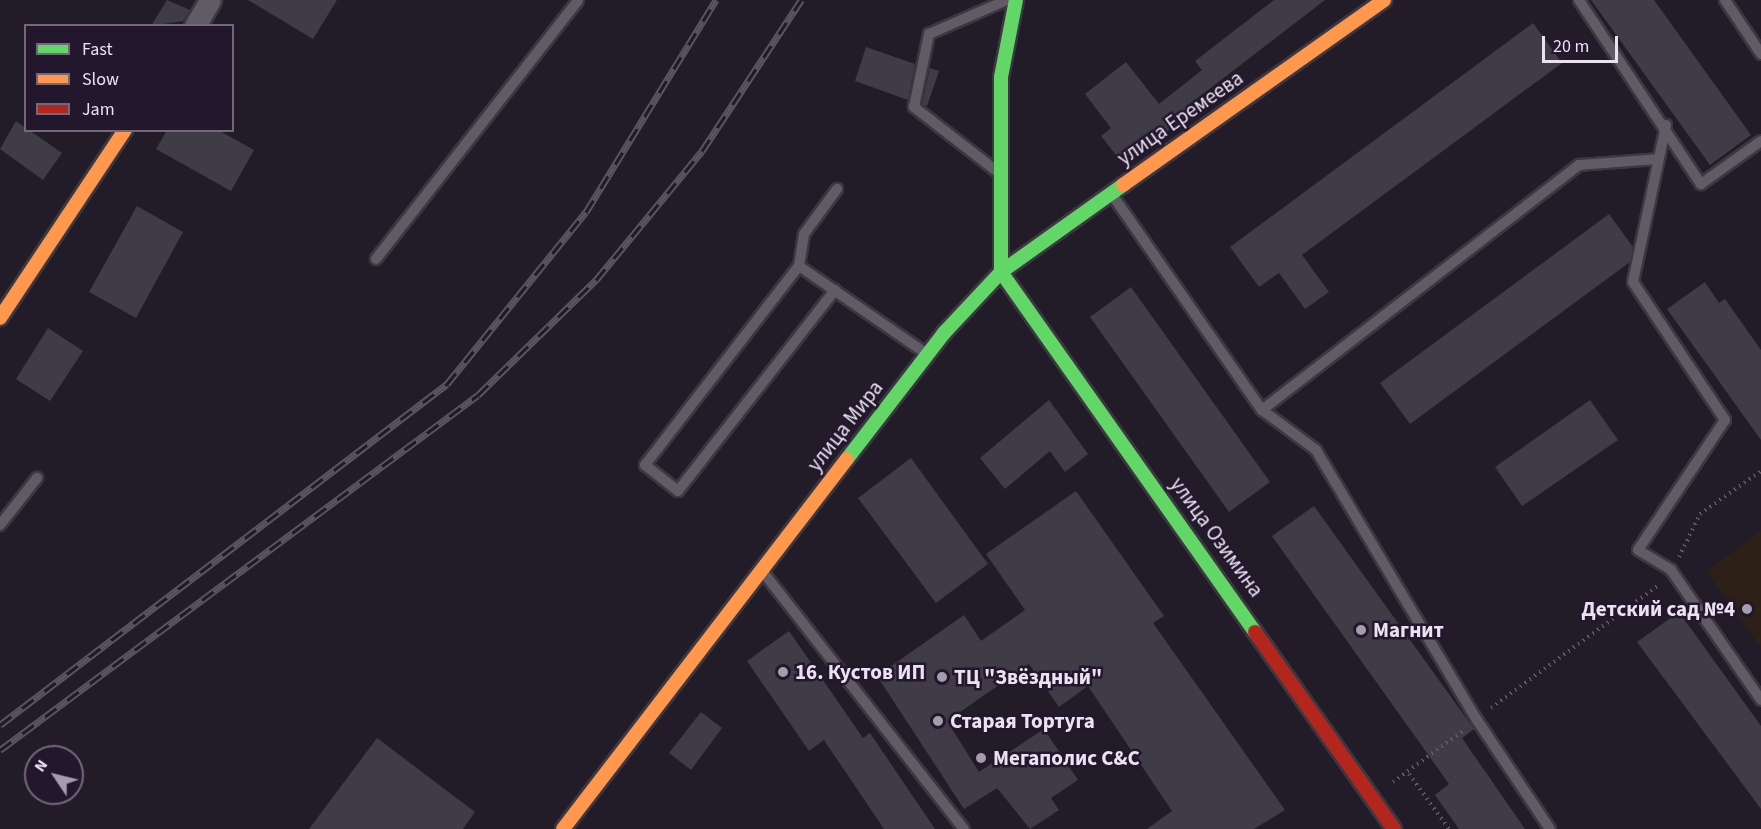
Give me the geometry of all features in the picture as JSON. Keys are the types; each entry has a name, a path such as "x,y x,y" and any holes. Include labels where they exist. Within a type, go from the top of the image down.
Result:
{"street":[{"path":"196,24 210,0"},
{"path":"1001,272 1005,178 1001,77 1016,0"},
{"name":"улица Еремеева","path":"1001,272 1110,192 1384,0"},
{"path":"0,318 124,132"},
{"name":"улица Мира","path":"563,829 927,354 1001,272"},
{"name":"улица Озимина","path":"1001,272 1394,829"}],"lane":[{"path":"376,259 578,0"},
{"path":"1005,178 914,107 929,34 1007,0"},
{"path":"1579,0 1666,125 1701,184 1761,141"},
{"path":"1725,0 1761,54"},
{"path":"1666,125 1633,282 1725,420 1638,550 1671,570 1761,700"},
{"path":"1262,410 1579,165 1659,159"},
{"path":"835,290 678,491 645,465 799,266 804,234 837,189"},
{"path":"1110,192 1262,410 1316,450 1477,720 1550,829"},
{"path":"799,266 927,354"},
{"path":"0,525 37,477"},
{"path":"761,570 964,829"}],"path":[{"path":"1369,794 1409,774 1477,720 1659,585 1671,570 1700,514 1761,471"},
{"path":"1409,774 1449,829"}],"shaded area":[{"name":"Детский сад №4","path":"1761,531 1761,648 1706,571"}],"building":[{"path":"167,0 190,10 183,21 152,24"},
{"path":"248,0 337,0 313,39"},
{"path":"1274,0 1325,0 1186,107 1191,113 1123,164 1101,136 1111,128 1085,94 1126,62 1159,104 1202,70 1195,61"},
{"path":"1591,0 1654,0 1751,135 1710,165"},
{"path":"1533,23 1562,63 1302,255 1329,292 1305,309 1279,273 1259,287 1230,247"},
{"path":"866,47 915,64 908,100 855,81"},
{"path":"930,68 939,71 927,106 922,104"},
{"path":"16,121 24,127 24,132 32,132 62,153 43,180 0,149"},
{"path":"166,132 222,132 254,150 231,191 156,149"},
{"path":"137,206 183,232 136,318 89,292"},
{"path":"1609,214 1633,247 1630,262 1410,424 1380,383"},
{"path":"1705,282 1719,303 1725,299 1761,350 1761,440 1667,309"},
{"path":"1131,287 1270,482 1229,512 1090,317"},
{"path":"48,328 83,351 50,401 16,379"},
{"path":"1049,400 1088,454 1065,472 1050,451 1005,489 980,458"},
{"path":"1590,400 1618,440 1522,506 1495,467"},
{"path":"911,458 988,564 936,603 858,498"},
{"path":"1076,491 1164,616 1153,623 1285,810 1254,829 1147,829 1172,811 1088,686 1059,707 1029,664 947,721 979,772 1044,729 1078,780 1051,798 1059,810 1030,829 997,788 964,809 877,676 964,615 981,641 1025,610 986,554"},
{"path":"1314,506 1474,729 1462,738 1525,829 1459,829 1435,795 1449,784 1272,536"},
{"path":"1679,612 1761,726 1761,809 1637,642"},
{"path":"789,631 863,738 870,733 935,829 884,829 824,740 809,751 747,661"},
{"path":"701,712 722,728 691,770 669,753"},
{"path":"377,738 475,812 463,829 309,829"}],"railway":[{"path":"0,725 447,384 586,212 716,0"},
{"path":"0,750 478,395 596,280 702,151 801,0"}],"traffic: fast":[{"path":"1001,272 1001,77 1016,0"},
{"path":"847,459 944,333 1001,272 1123,185"},
{"path":"1001,272 1255,632"}],"traffic: slow":[{"path":"1123,185 1384,0"},
{"path":"0,318 124,132"},
{"path":"563,829 847,459"}],"traffic: jam":[{"path":"1255,632 1394,829"}],"place":[{"name":"Детский сад №4","path":"1747,609"},
{"name":"Магнит","path":"1361,630"},
{"name":"16. Кустов ИП","path":"783,672"},
{"name":"ТЦ \"Звёздный\"","path":"942,677"},
{"name":"Старая Тортуга","path":"938,721"},
{"name":"Мегаполис C&C","path":"981,758"}]}
